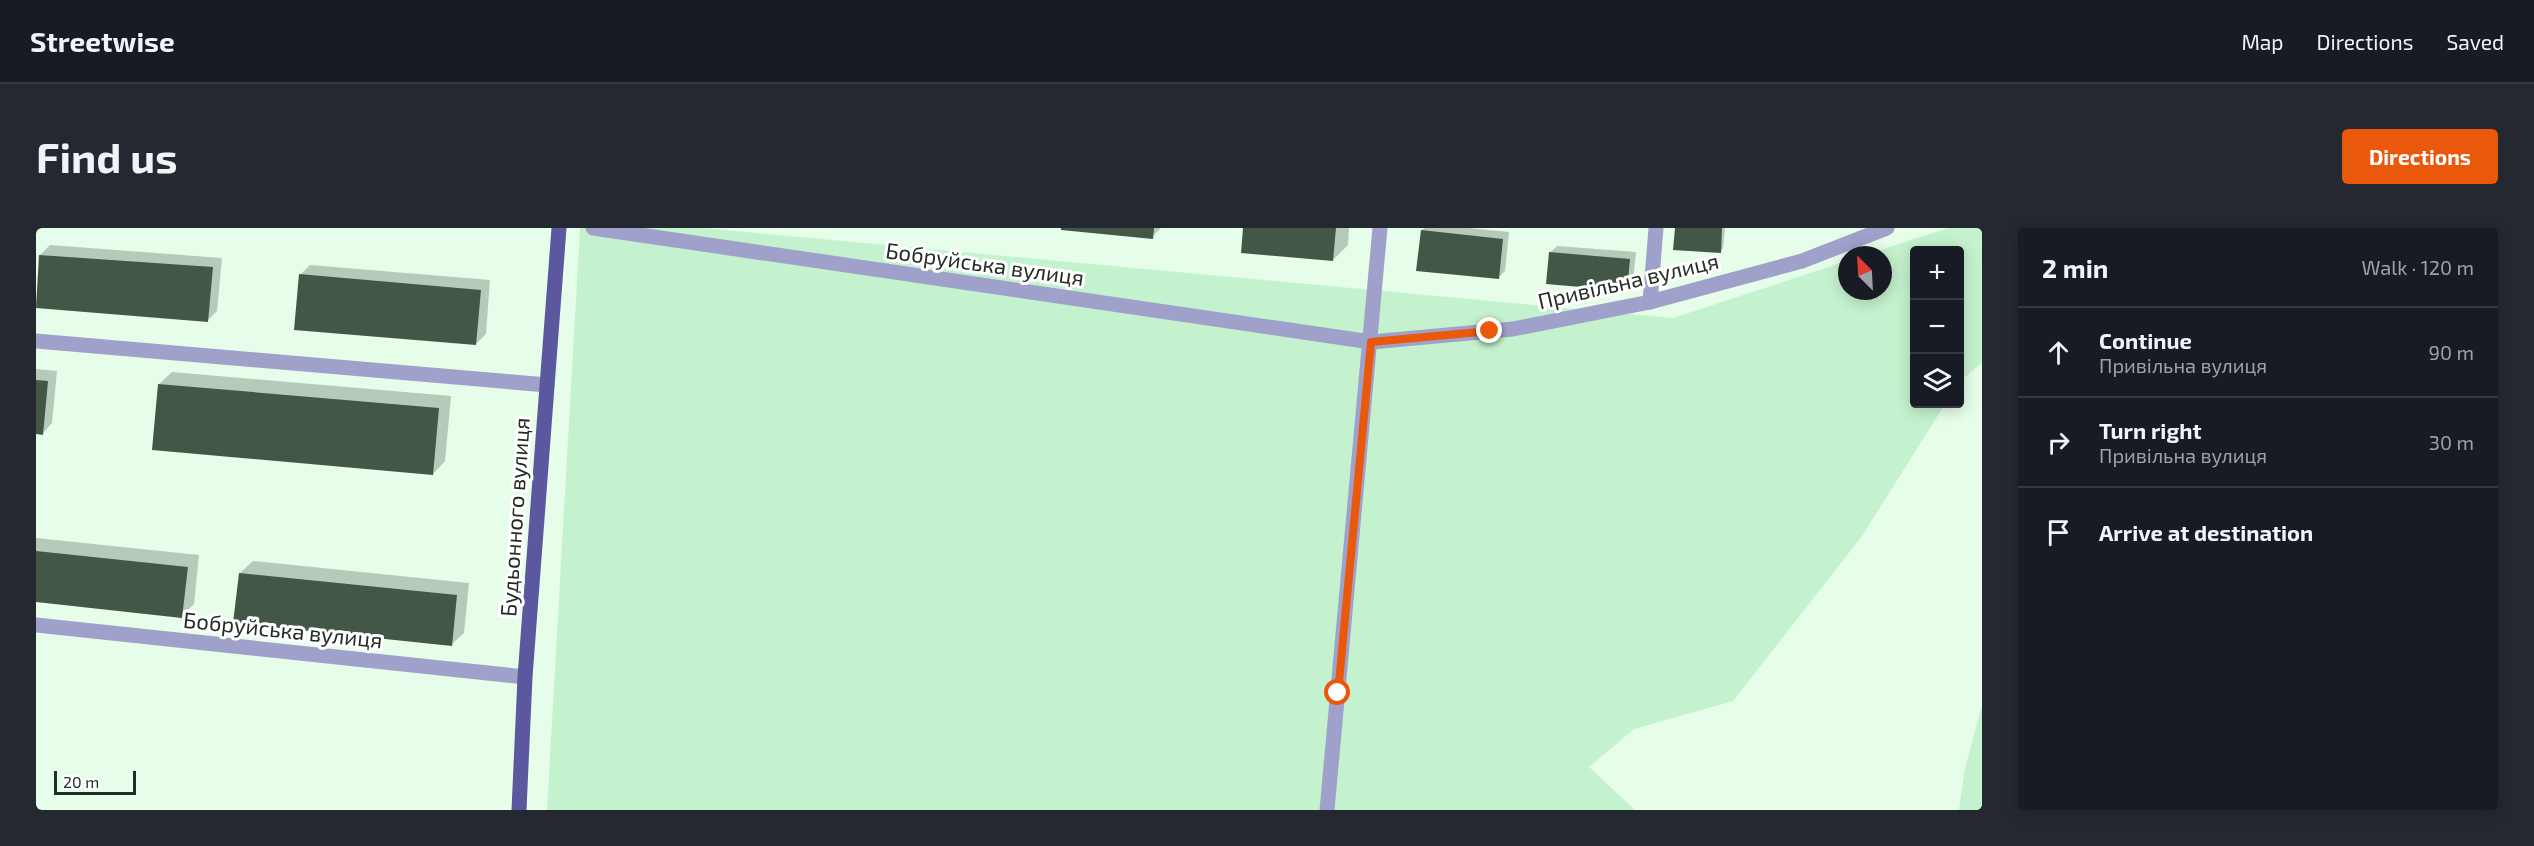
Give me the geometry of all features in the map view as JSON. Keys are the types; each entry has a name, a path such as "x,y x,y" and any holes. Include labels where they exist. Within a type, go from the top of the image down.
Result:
{"main road":[{"name":"Будьонного вулиця","path":"519,810 525,677 559,228"}],"street":[{"name":"Бобруйська вулиця","path":"593,228 1371,342"},
{"path":"1326,810 1380,228"},
{"path":"1650,303 1656,228"},
{"name":"Привільна вулиця","path":"1371,342 1513,329 1650,303 1802,261 1887,228"},
{"path":"36,341 547,385"},
{"name":"Бобруйська вулиця","path":"36,625 525,677"}],"green space":[{"path":"580,228 703,228 1673,318 1838,264 1838,300 1892,300 1892,246 1948,228 1982,228 1982,363 1964,378 1964,246 1910,246 1910,408 1942,408 1862,536 1733,701 1634,729 1589,767 1635,810 547,810"},
{"path":"1982,706 1982,810 1959,810 1965,768"}],"building":[{"path":"1061,228 1154,228 1153,239 1061,230"},
{"path":"1243,228 1336,228 1333,261 1241,253"},
{"path":"1675,228 1722,228 1721,253 1673,250"},
{"path":"1421,230 1503,239 1499,279 1416,271"},
{"path":"1549,252 1630,259 1627,291 1546,284"},
{"path":"39,255 213,267 208,322 36,308"},
{"path":"299,274 481,290 476,345 294,330"},
{"path":"36,380 48,381 43,435 36,434"},
{"path":"158,384 439,408 433,475 152,450"},
{"path":"36,551 188,567 182,618 36,602"},
{"path":"239,573 457,595 452,646 233,623"}],"route":[{"path":"1338,693 1371,342 1490,331"}]}
